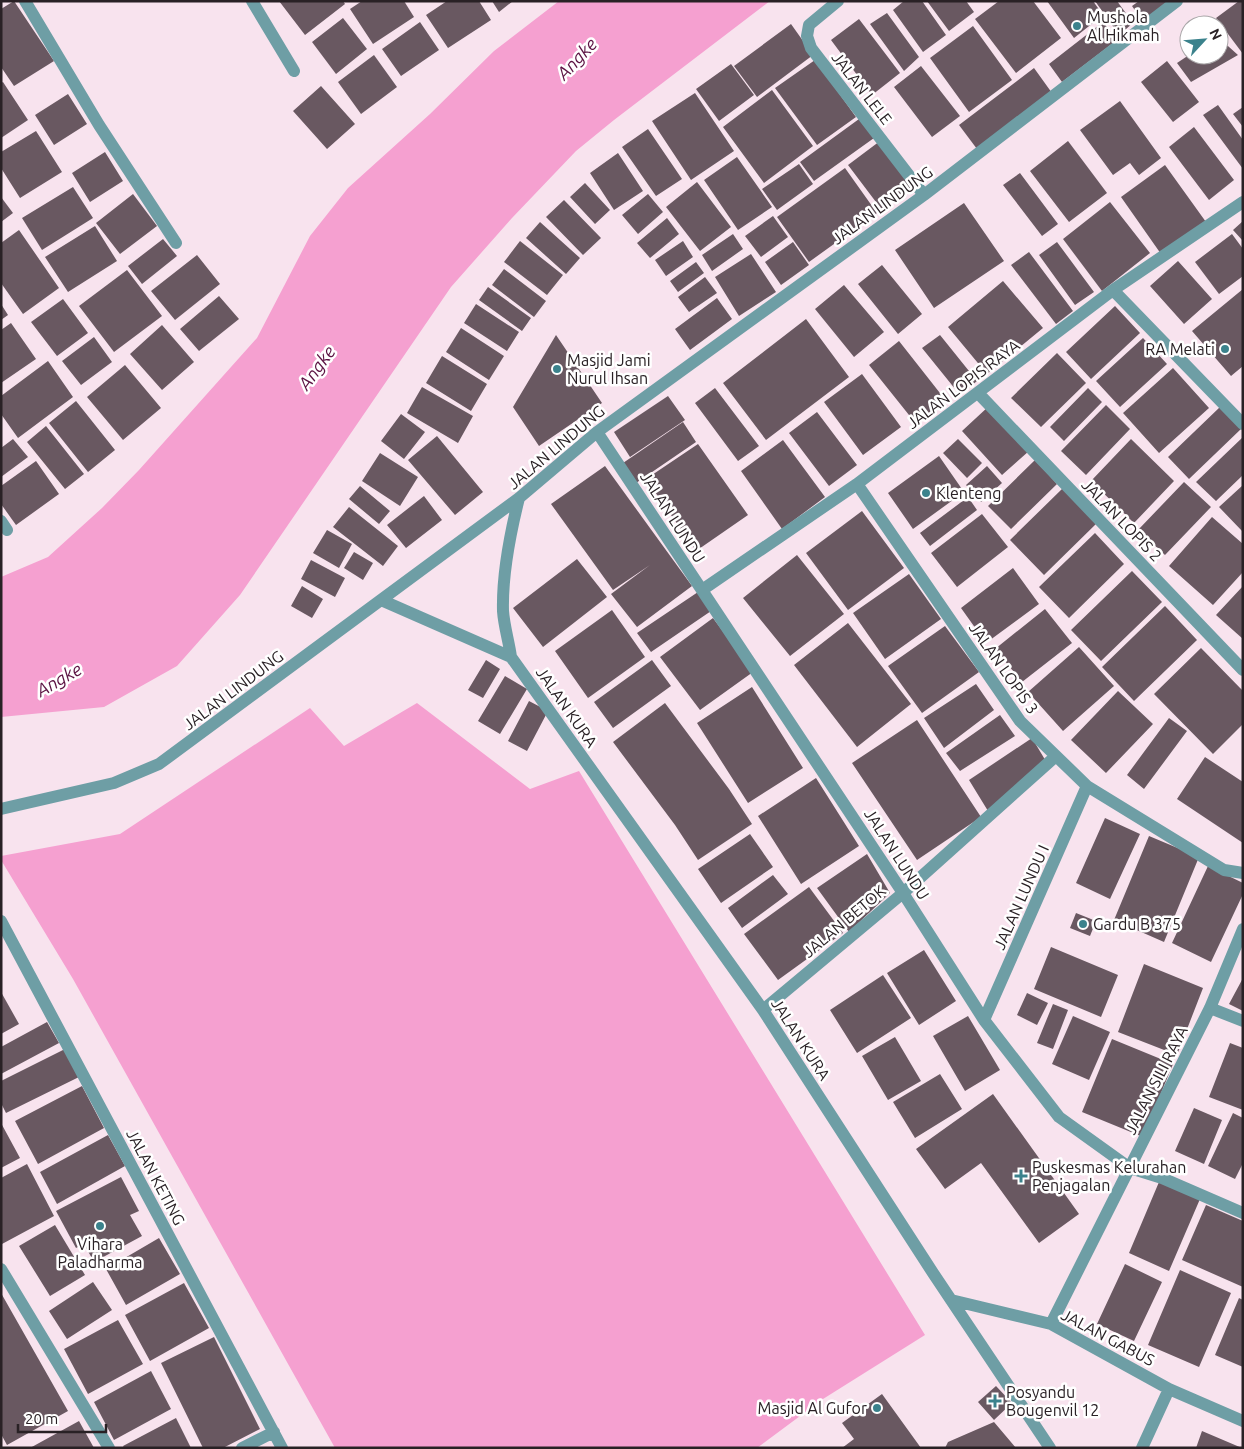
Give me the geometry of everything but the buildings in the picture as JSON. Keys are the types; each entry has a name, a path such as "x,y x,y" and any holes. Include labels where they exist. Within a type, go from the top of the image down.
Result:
{"street":[{"path":"25,1 99,125 176,243"},
{"path":"252,1 294,72"},
{"name":"JALAN LELE","path":"838,1 810,25 807,36 811,48 924,195"},
{"name":"JALAN LINDUNG","path":"1,809 114,783 159,764 519,498 597,432 924,195 1177,1"},
{"name":"JALAN LOPIS RAYA","path":"702,590 857,484 1113,290 1243,202"},
{"path":"1113,290 1243,424"},
{"name":"JALAN LOPIS 2","path":"978,393 1243,670"},
{"name":"JALAN LUNDU","path":"597,432 903,893 984,1020 1059,1117 1130,1168 1162,1178 1243,1213"},
{"name":"JALAN LOPIS 3","path":"857,484 1020,721 1087,786 1224,870 1243,873"},
{"name":"JALAN KURA","path":"519,498 512,528 503,612 511,657 763,1010 951,1300 1050,1448"},
{"path":"381,600 511,657"},
{"name":"JALAN BETOK","path":"763,1010 903,893 1056,756"},
{"name":"JALAN LUNDU I","path":"984,1020 1087,786"},
{"name":"JALAN KETING","path":"1,921 282,1448"},
{"name":"JALAN SILI RAYA","path":"1051,1324 1210,1008 1243,929"},
{"path":"1210,1008 1243,1021"},
{"path":"1,1269 109,1448"},
{"name":"JALAN GABUS","path":"951,1300 1051,1324 1169,1389 1243,1421"},
{"path":"1142,1448 1169,1389"},
{"path":"242,1448 274,1432"}],"water":[{"name":"Angke","path":"559,1 770,1 576,151 512,218 451,287 240,595 177,666 104,707 1,717 1,577 48,557 102,508 139,470 257,338 310,236 348,188 430,114 494,51"},
{"path":"417,703 530,789 579,771 925,1335 823,1399 757,1448 335,1448 73,979 1,860 1,856 120,834 310,708 344,746"}],"place":[{"name":"Mushola Al Hikmah","path":"1077,26"},
{"name":"RA Melati","path":"1225,349"},
{"name":"Masjid Jami Nurul Ihsan","path":"557,369"},
{"name":"Klenteng","path":"926,493"},
{"name":"Gardu B 375","path":"1083,924"},
{"name":"Puskesmas Kelurahan Penjagalan","path":"1021,1176"},
{"name":"Vihara Paladharma","path":"100,1226"},
{"name":"Posyandu Bougenvil 12","path":"995,1401"},
{"name":"Masjid Al Gufor","path":"877,1408"}]}
